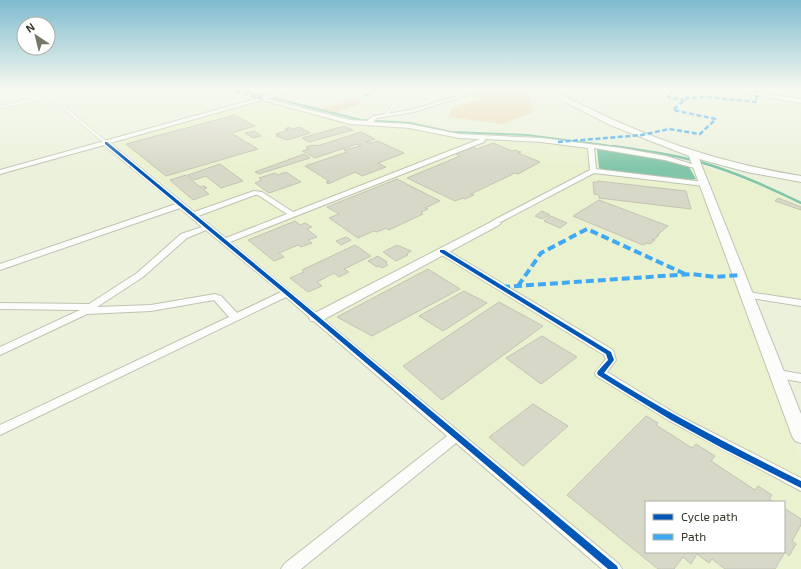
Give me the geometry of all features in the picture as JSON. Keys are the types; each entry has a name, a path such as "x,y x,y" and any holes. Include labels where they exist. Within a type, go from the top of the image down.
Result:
{"street":[{"path":"0,172 204,116"},
{"path":"324,116 339,120 409,126 443,134 541,140 591,146 730,165 801,179"},
{"path":"369,122 385,116"},
{"path":"596,116 696,161 801,436"},
{"path":"225,241 482,141 483,137"},
{"path":"106,143 225,241 614,569"},
{"path":"591,146 593,171"},
{"path":"316,318 593,171 704,184"},
{"path":"193,215 254,193 260,193 293,215"},
{"path":"0,267 181,205"},
{"path":"0,351 89,309 140,275 184,236 208,227"},
{"path":"442,251 609,353 611,360 600,373 622,388 684,425 801,485"},
{"path":"0,430 287,293"},
{"path":"748,295 801,303"},
{"path":"0,306 89,309 151,308 186,301 218,298 236,318"},
{"path":"778,374 801,378"},
{"path":"289,569 456,436"}],"lane":[{"path":"74,116 106,143"}],"shaded area":[{"path":"212,116 319,116 350,124 414,129 457,137 540,142 597,148 690,166 697,179 736,280 801,459 801,569 627,569 117,144 122,140"},
{"path":"449,116 524,116 502,124 449,117"},
{"path":"597,148 648,155 689,167 696,179 691,180 606,171 599,168"},
{"path":"701,166 756,183 801,205 801,300 753,292"}],"building":[{"path":"236,116 255,126 231,133 258,149 166,176 126,144"},
{"path":"344,126 353,130 309,142 302,138"},
{"path":"289,127 293,129 299,127 310,133 287,140 276,136 279,135 276,134 288,130 285,129"},
{"path":"255,131 261,136 253,138 245,133"},
{"path":"361,132 375,139 366,142 370,143 378,141 404,153 378,163 386,167 362,176 355,172 328,184 326,182 329,181 305,166 347,152 344,150 361,146 357,144 315,158 302,151 309,149 306,147 314,145 317,146"},
{"path":"493,143 512,151 515,150 521,152 518,153 540,162 518,174 515,173 471,194 474,195 455,201 407,178 460,156 456,154 473,147 477,149"},
{"path":"304,154 310,158 259,174 255,172"},
{"path":"220,164 243,181 221,188 206,176 194,180 188,175"},
{"path":"286,172 301,182 269,193 255,183 262,180 259,178 275,173 278,175"},
{"path":"186,175 200,187 204,186 207,188 203,189 209,194 193,200 170,180"},
{"path":"397,179 440,201 425,208 428,209 421,212 423,214 389,230 386,228 377,232 374,231 358,238 329,218 339,214 327,207"},
{"path":"598,181 686,191 691,209 599,198 599,195 594,194 593,182"},
{"path":"778,198 801,207 801,210 775,201"},
{"path":"599,200 668,226 657,235 659,235 655,239 652,239 655,240 650,244 647,243 643,245 573,216"},
{"path":"542,211 550,215 542,219 535,216"},
{"path":"551,216 567,223 560,228 544,221"},
{"path":"295,221 300,225 305,223 312,227 307,229 317,237 308,240 312,243 301,247 298,245 279,253 284,257 274,261 248,240"},
{"path":"346,237 351,240 341,245 336,241"},
{"path":"355,245 371,256 344,269 349,272 339,277 334,273 317,282 322,286 308,292 290,278 304,272 302,270"},
{"path":"397,245 411,251 406,254 408,255 396,261 383,252"},
{"path":"378,256 387,262 386,263 388,265 382,268 379,266 377,267 368,261"},
{"path":"428,269 460,289 372,336 337,317"},
{"path":"464,291 487,303 443,331 419,316"},
{"path":"499,302 543,326 442,400 403,366"},
{"path":"542,336 577,357 541,384 506,358"},
{"path":"533,404 568,426 523,466 489,437"},
{"path":"646,416 658,423 656,425 692,448 696,444 715,456 711,461 755,490 758,486 772,495 769,499 772,501 645,501 645,553 784,553 775,569 725,569 712,559 709,563 697,554 691,564 683,557 674,569 658,569 567,495"},
{"path":"785,509 801,519 801,525 792,541 796,544 789,556 785,552"}],"waterway":[{"path":"343,116 361,120 410,123 451,132 527,135 619,147"},
{"path":"613,146 619,147"},
{"path":"619,147 674,156 710,165 756,182 801,203"}],"marked path":[{"path":"700,116 716,119"},
{"path":"558,142 642,135 669,129 700,134 705,131 716,119"},
{"path":"518,286 541,253 587,229 685,274"},
{"path":"502,287 692,274 715,277 740,275"}],"cycle path":[{"path":"106,143 287,293 614,569"},
{"path":"442,251 609,353 611,360 600,373 624,389 724,446 801,485"}]}
